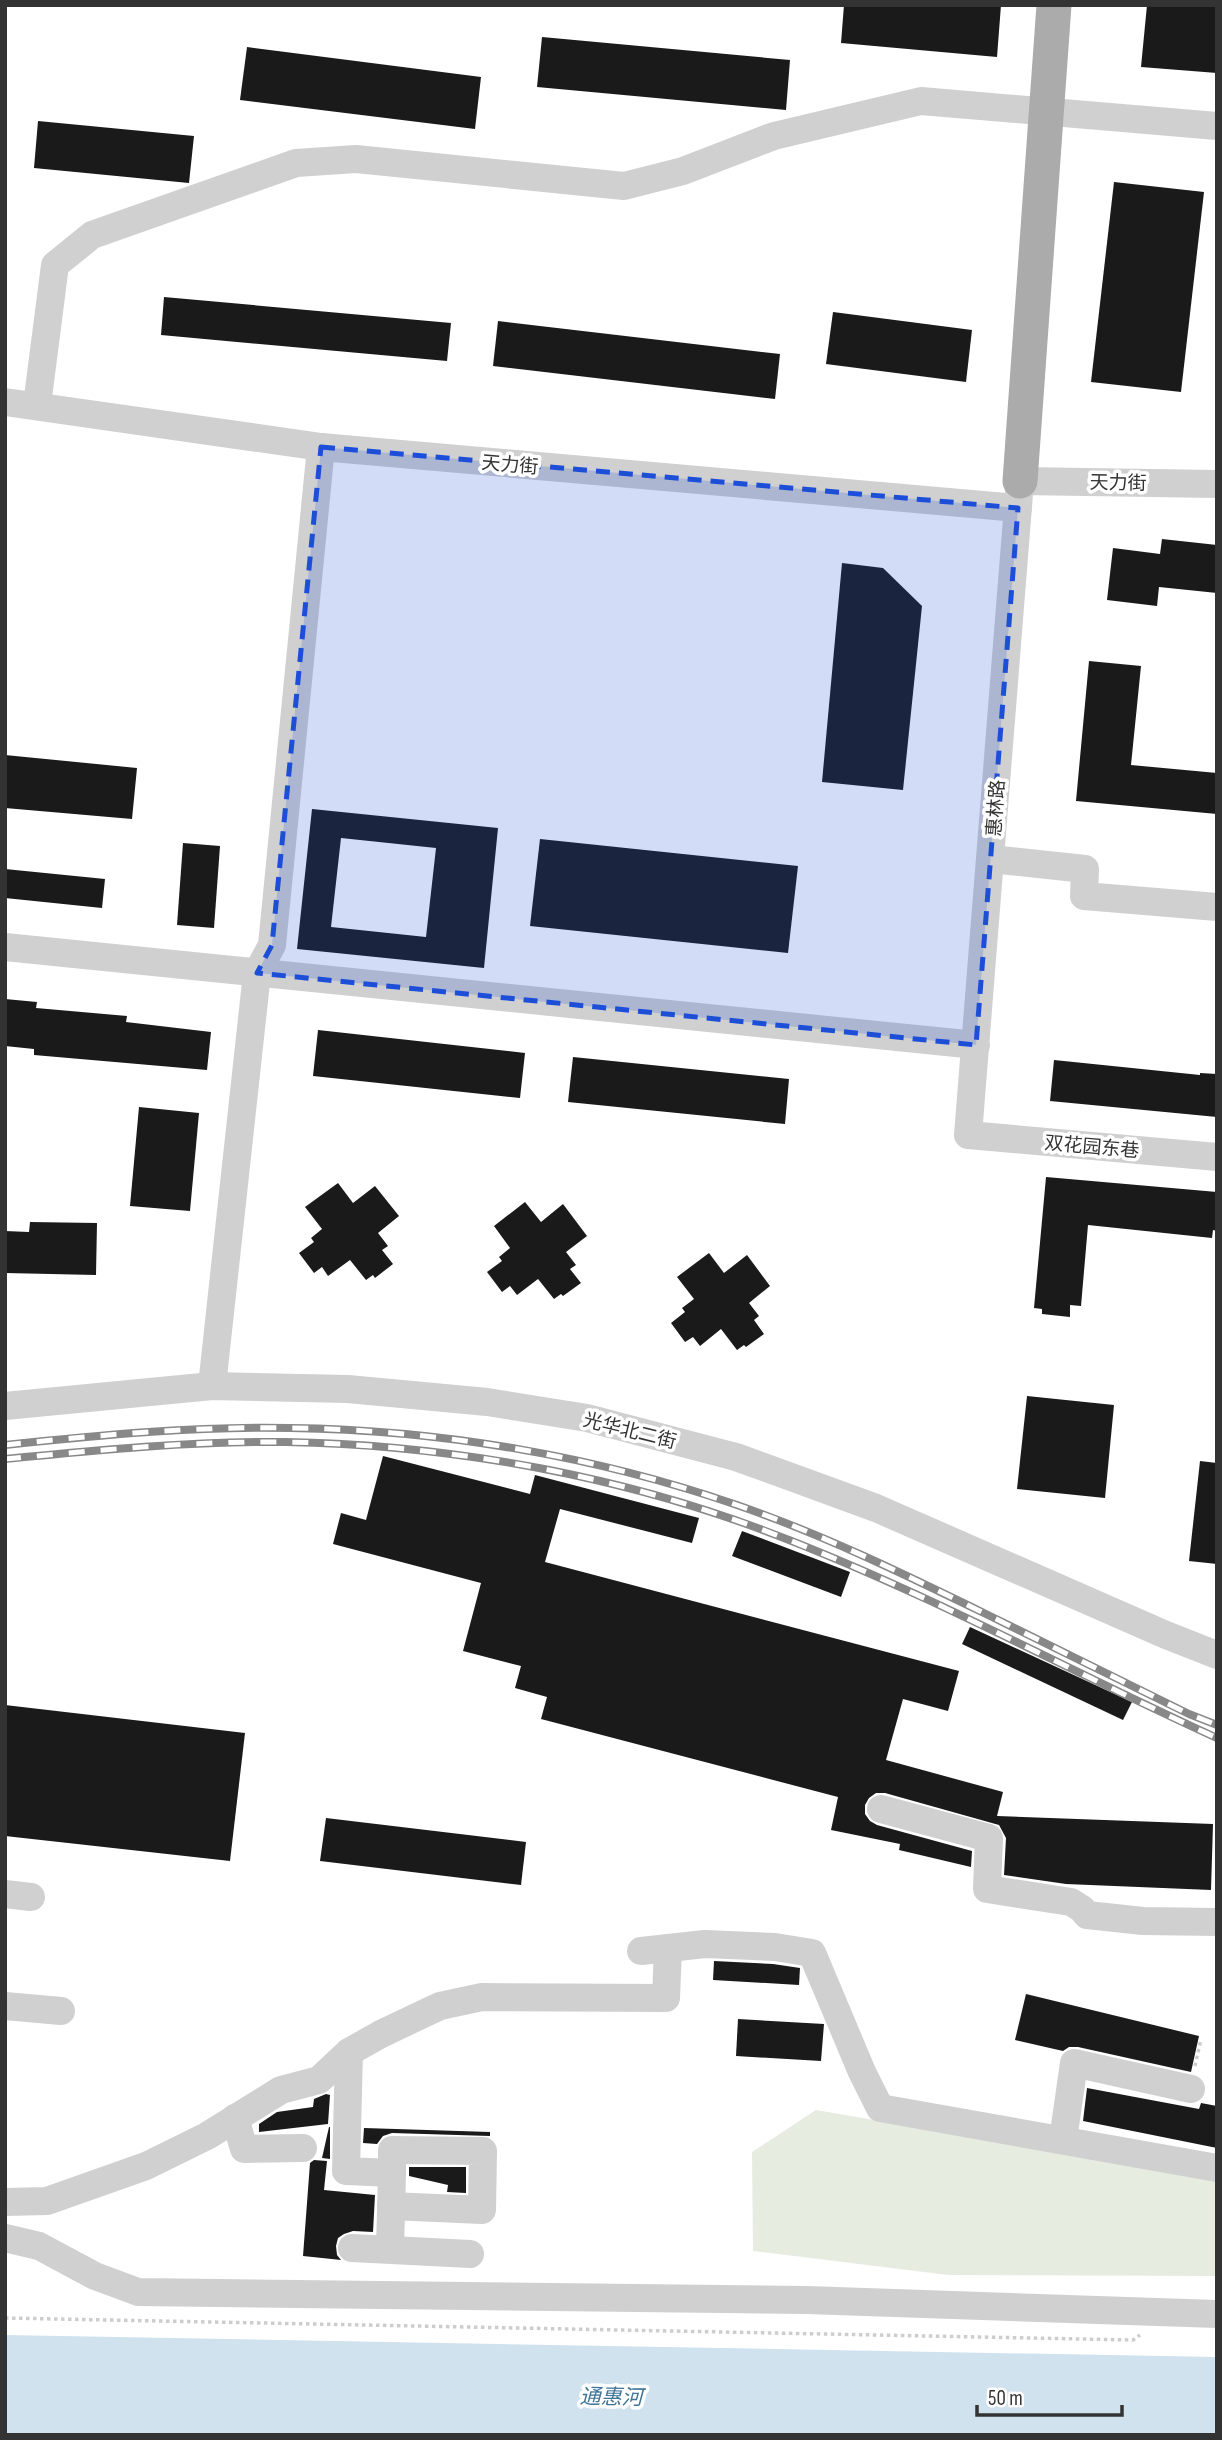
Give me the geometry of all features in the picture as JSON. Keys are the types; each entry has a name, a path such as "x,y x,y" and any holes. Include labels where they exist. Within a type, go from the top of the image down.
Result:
{"main road":[{"path":"1019,494 1054,5"}],"street":[{"path":"37,405 55,265 92,235 296,163 356,159 624,186 683,171 774,136 921,101 1217,126"},
{"name":"天力街","path":"5,402 321,447 1019,494 1217,484"},
{"path":"212,1386 257,973 272,945 321,447"},
{"name":"惠林路","path":"968,1135 1019,494"},
{"path":"991,859 1086,869 1084,896 1217,907"},
{"path":"5,947 976,1045"},
{"name":"双花园东巷","path":"968,1135 1217,1157"},
{"name":"光华北二街","path":"5,1406 212,1386 348,1390 487,1402 587,1418 736,1457 876,1508 1166,1636 1217,1655"},
{"path":"881,1809 989,1838 986,1889 1071,1902 1087,1915 1143,1921 1217,1922"},
{"path":"5,2202 47,2201 99,2185 146,2166 207,2136 281,2090 319,2080 349,2052 440,2006 482,1997 666,1998 654,1949 705,1944 775,1947 812,1953 880,2108 1217,2168"},
{"path":"5,2007 61,2011"},
{"path":"349,2052 346,2171 392,2173"},
{"path":"1063,2140 1074,2063 1191,2089"},
{"path":"235,2118 244,2149 303,2148"},
{"path":"390,2249 392,2150 483,2151 482,2210 391,2206"},
{"path":"5,2238 39,2246 95,2276 138,2292 807,2300 1217,2314"},
{"path":"352,2248 470,2254"}],"path":[{"path":"5,2318 1133,2340 1175,2314"}],"highlighted area":[{"path":"321,447 1018,508 976,1045 257,973 272,945"}],"shaded area":[{"path":"816,2110 1217,2179 1217,2276 948,2275 753,2251 752,2152"}],"water":[{"name":"通惠河","path":"5,2335 1217,2357 1217,2435 5,2435"}],"building":[{"path":"844,5 1001,5 997,57 841,43"},
{"path":"1147,5 1217,5 1217,73 1141,67"},
{"path":"542,37 790,60 786,110 537,87"},
{"path":"247,47 481,77 475,129 240,100"},
{"path":"38,121 194,136 189,183 34,168"},
{"path":"1114,182 1204,192 1181,392 1091,382"},
{"path":"164,297 451,323 447,361 161,335"},
{"path":"833,312 972,330 966,382 826,364"},
{"path":"498,321 780,354 775,399 493,366"},
{"path":"1162,539 1217,545 1217,593 1159,587 1157,606 1107,600 1113,548 1160,554"},
{"path":"842,563 883,568 922,606 903,790 822,782"},
{"path":"1089,661 1141,666 1131,765 1217,773 1217,814 1076,801"},
{"path":"5,755 137,768 132,819 5,808"},
{"path":"312,809 498,828 484,968 297,949","holes":["341,838 436,848 426,937 331,927"]},
{"path":"540,839 798,866 788,953 530,926"},
{"path":"183,843 220,846 214,928 177,925"},
{"path":"5,869 105,879 102,908 5,898"},
{"path":"5,999 37,1002 36,1008 127,1016 126,1022 211,1032 207,1070 34,1055 34,1049 5,1046"},
{"path":"318,1030 525,1053 520,1098 313,1076"},
{"path":"573,1057 789,1079 785,1124 568,1102"},
{"path":"1054,1060 1200,1075 1217,1074 1217,1117 1050,1101"},
{"path":"139,1107 199,1113 190,1211 130,1206"},
{"path":"1046,1177 1217,1192 1217,1231 1213,1230 1212,1238 1088,1225 1081,1306 1070,1305 1070,1317 1042,1314 1042,1309 1034,1308"},
{"path":"338,1183 353,1203 375,1186 399,1216 378,1233 388,1246 382,1250 393,1264 375,1278 373,1275 366,1280 350,1260 328,1276 322,1267 314,1273 299,1253 314,1242 311,1238 322,1229 305,1207"},
{"path":"525,1202 541,1222 563,1204 587,1236 566,1252 576,1265 570,1269 581,1283 563,1296 561,1294 554,1299 538,1279 517,1295 510,1286 502,1292 487,1272 502,1261 499,1257 510,1248 494,1226"},
{"path":"30,1222 97,1223 96,1275 5,1273 5,1231 29,1232"},
{"path":"709,1253 724,1273 747,1255 770,1286 749,1303 759,1316 754,1320 764,1334 746,1347 744,1345 737,1350 721,1329 700,1346 693,1337 685,1342 671,1323 685,1312 682,1308 694,1299 677,1277"},
{"path":"1027,1396 1114,1405 1105,1498 1017,1489"},
{"path":"383,1456 530,1494 535,1475 699,1518 692,1543 560,1509 545,1562 959,1671 948,1711 903,1699 886,1760 1003,1792 997,1816 1213,1824 1211,1890 1066,1884 1004,1875 1006,1838 999,1825 885,1793 876,1793 865,1805 865,1814 870,1821 972,1851 971,1867 899,1850 900,1844 831,1830 838,1797 541,1719 547,1697 515,1688 521,1666 463,1651 481,1583 333,1544 341,1513 366,1520"},
{"path":"1200,1461 1217,1463 1217,1564 1189,1561"},
{"path":"742,1531 850,1572 841,1597 732,1556"},
{"path":"970,1627 1132,1702 1123,1720 962,1644"},
{"path":"5,1705 245,1733 230,1861 5,1836"},
{"path":"326,1818 526,1842 521,1885 320,1861"},
{"path":"714,1961 800,1968 799,1985 713,1980"},
{"path":"1026,1994 1199,2036 1191,2072 1078,2047 1069,2047 1063,2051 1015,2040"},
{"path":"738,2019 824,2024 821,2061 736,2056"},
{"path":"1087,2088 1199,2109 1201,2103 1217,2106 1217,2148 1083,2121"},
{"path":"330,2095 328,2124 259,2132 259,2124 277,2112 313,2107 314,2099"},
{"path":"330,2127 330,2159 322,2158"},
{"path":"364,2128 490,2132 490,2136 392,2133 383,2136 377,2144 363,2143"},
{"path":"314,2160 327,2161 324,2190 375,2195 373,2232 353,2231 338,2238 337,2255 341,2260 303,2256 310,2163"},
{"path":"409,2167 466,2167 466,2193 447,2192 448,2185 409,2176"}],"railway":[{"path":"5,1445 148,1432 291,1428 461,1440 573,1460 629,1473 737,1505 833,1542 1189,1714 1217,1725"},
{"path":"5,1459 180,1445 250,1442 349,1444 478,1458 605,1482 729,1518 843,1562 1217,1738"}]}
